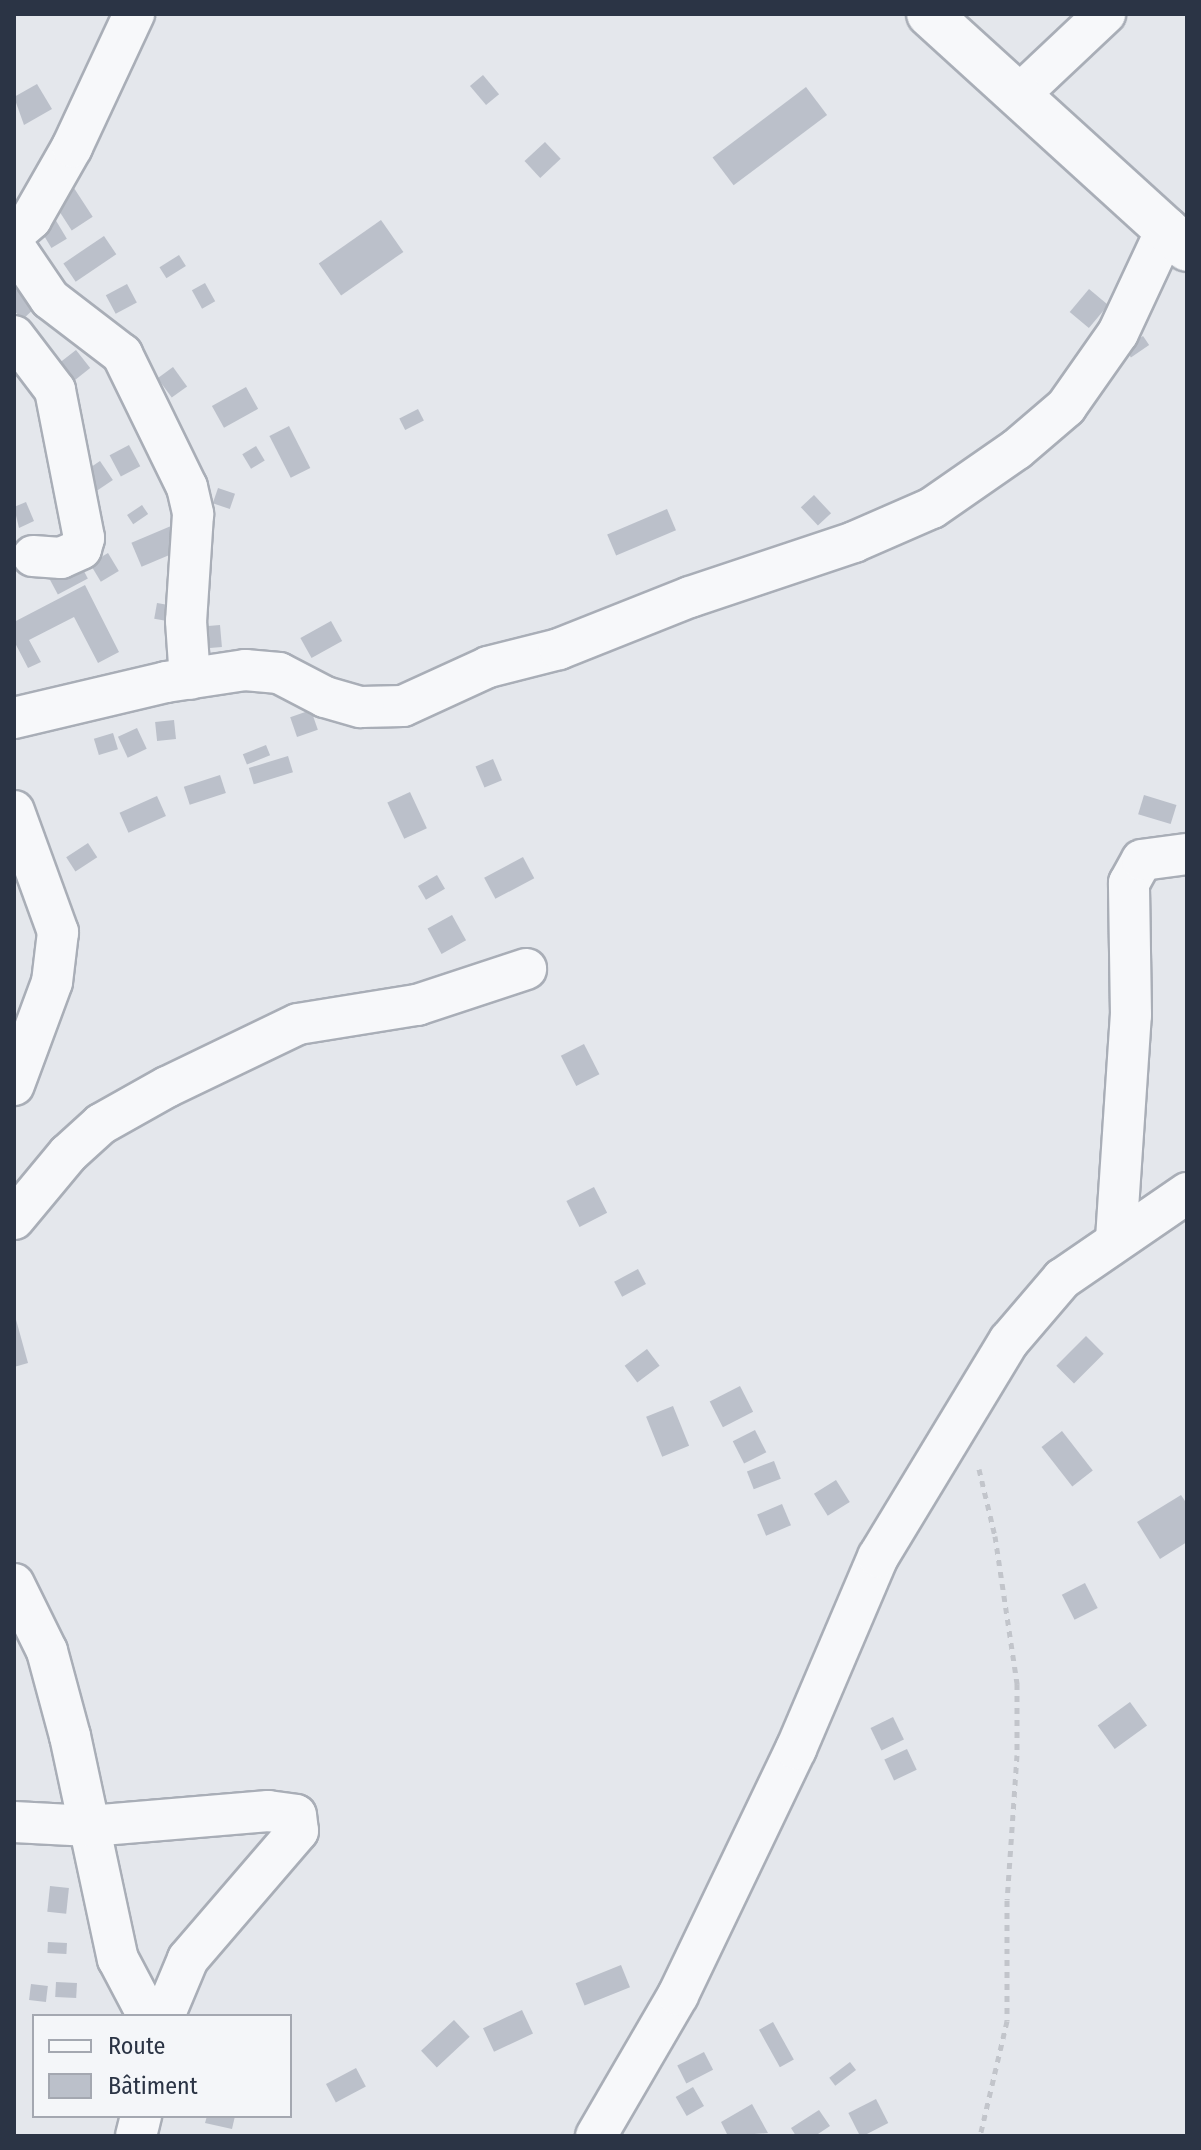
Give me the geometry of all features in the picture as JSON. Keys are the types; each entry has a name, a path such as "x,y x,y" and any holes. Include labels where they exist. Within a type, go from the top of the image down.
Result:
{"street":[{"path":"14,234 31,219 72,147 134,14"},
{"path":"14,718 245,670 279,673 325,697 361,707 403,706 488,667 559,649 690,597 854,542 932,508 1017,449 1066,407 1118,333 1177,239 929,14"},
{"path":"1020,94 1105,14"},
{"path":"14,246 50,299 122,354 187,487 193,514 186,621 190,679"},
{"path":"14,336 55,390 84,538 81,549 61,558 33,556"},
{"path":"14,811 58,932 52,982 14,1085"},
{"path":"1116,1239 1131,1015 1129,883 1142,860 1187,854"},
{"path":"14,1219 68,1154 101,1124 167,1087 298,1024 417,1005 526,969"},
{"path":"596,2136 678,1995 796,1749 878,1557 967,1417 1009,1341 1062,1279 1187,1193"},
{"path":"14,1584 47,1651 90,1826 118,1959 147,2014"},
{"path":"14,1822 90,1826 268,1811 296,1815 298,1831 188,1959 165,2014"}],"path":[{"path":"967,1417 995,1536 1017,1684 1007,2021 980,2136"}],"building":[{"path":"483,75 499,94 486,105 470,86"},
{"path":"37,84 52,109 24,125 14,97"},
{"path":"806,87 827,115 734,185 713,157"},
{"path":"545,142 561,159 540,178 525,161"},
{"path":"72,185 93,217 72,230 51,199"},
{"path":"55,219 67,239 51,248 40,228"},
{"path":"381,220 403,252 341,296 319,264"},
{"path":"104,236 116,254 76,282 63,263"},
{"path":"179,255 186,266 166,278 159,267"},
{"path":"205,283 215,301 202,309 192,290"},
{"path":"127,284 137,303 116,314 106,295"},
{"path":"21,287 37,306 22,320 14,310 14,292"},
{"path":"1089,289 1108,305 1089,328 1070,312"},
{"path":"1143,336 1149,345 1131,357 1125,348"},
{"path":"76,350 90,368 73,382 59,364"},
{"path":"173,367 187,386 172,398 158,378"},
{"path":"246,387 258,409 224,428 212,406"},
{"path":"418,409 424,421 405,430 399,419"},
{"path":"289,426 310,468 291,478 269,436"},
{"path":"129,445 140,466 121,477 110,455"},
{"path":"256,446 265,461 251,469 242,454"},
{"path":"100,461 113,480 95,492 82,473"},
{"path":"218,488 235,494 230,509 213,503"},
{"path":"814,495 831,513 818,526 801,507"},
{"path":"26,502 34,521 19,528 14,507"},
{"path":"142,505 148,514 133,524 127,515"},
{"path":"667,509 676,530 616,556 607,534"},
{"path":"171,526 181,550 142,567 131,543"},
{"path":"108,553 119,571 101,582 90,564"},
{"path":"78,560 88,579 58,595 48,576"},
{"path":"85,585 119,652 98,663 74,617 29,640 41,662 28,668 14,641 14,622"},
{"path":"157,603 179,607 176,623 154,619"},
{"path":"331,621 342,641 312,658 300,638"},
{"path":"220,625 222,647 198,649 196,627"},
{"path":"311,710 318,730 297,737 290,717"},
{"path":"174,720 176,739 157,741 155,722"},
{"path":"137,728 147,749 128,758 118,737"},
{"path":"113,733 118,749 99,755 94,739"},
{"path":"266,745 270,755 247,765 243,754"},
{"path":"288,756 293,772 254,784 249,768"},
{"path":"493,759 502,780 484,788 476,766"},
{"path":"220,775 226,793 190,805 184,787"},
{"path":"410,792 427,828 404,839 387,803"},
{"path":"1144,795 1177,805 1171,824 1138,814"},
{"path":"157,796 166,816 128,833 120,813"},
{"path":"88,843 97,857 75,871 66,857"},
{"path":"523,857 534,878 495,899 484,878"},
{"path":"437,875 445,889 426,900 418,886"},
{"path":"452,915 466,940 442,954 428,929"},
{"path":"584,1044 599,1074 576,1086 561,1056"},
{"path":"594,1187 607,1213 580,1227 566,1201"},
{"path":"638,1269 646,1284 622,1297 614,1282"},
{"path":"14,1317 28,1363 14,1367"},
{"path":"1086,1336 1104,1354 1074,1383 1056,1366"},
{"path":"647,1349 660,1366 637,1383 625,1366"},
{"path":"740,1386 753,1412 723,1427 710,1401"},
{"path":"673,1406 689,1446 662,1457 646,1417"},
{"path":"755,1430 766,1452 744,1464 733,1441"},
{"path":"1062,1431 1093,1470 1072,1486 1042,1447"},
{"path":"774,1461 781,1479 754,1489 747,1471"},
{"path":"836,1480 850,1502 828,1516 814,1494"},
{"path":"1181,1495 1187,1504 1187,1542 1160,1559 1137,1522"},
{"path":"782,1504 791,1525 766,1536 757,1515"},
{"path":"1085,1583 1098,1608 1075,1620 1062,1595"},
{"path":"1130,1702 1147,1725 1115,1749 1098,1726"},
{"path":"893,1717 904,1739 881,1750 871,1728"},
{"path":"907,1749 917,1770 894,1780 884,1760"},
{"path":"50,1886 69,1888 66,1914 47,1912"},
{"path":"48,1942 67,1943 66,1954 47,1953"},
{"path":"621,1965 630,1987 585,2006 576,1983"},
{"path":"56,1982 77,1983 76,1998 55,1997"},
{"path":"31,1984 48,1986 46,2002 29,2000"},
{"path":"522,2010 533,2034 494,2052 483,2028"},
{"path":"454,2020 470,2037 437,2068 421,2051"},
{"path":"773,2022 794,2060 780,2067 759,2030"},
{"path":"704,2052 713,2070 686,2083 677,2066"},
{"path":"850,2062 856,2070 835,2086 829,2078"},
{"path":"356,2068 366,2087 336,2103 326,2084"},
{"path":"693,2087 704,2106 687,2116 676,2097"},
{"path":"876,2099 888,2123 860,2136 848,2113"},
{"path":"752,2104 768,2133 728,2136 721,2122"},
{"path":"819,2110 830,2126 815,2136 796,2136 791,2128"},
{"path":"206,2118 235,2118 232,2129 205,2123"}]}
